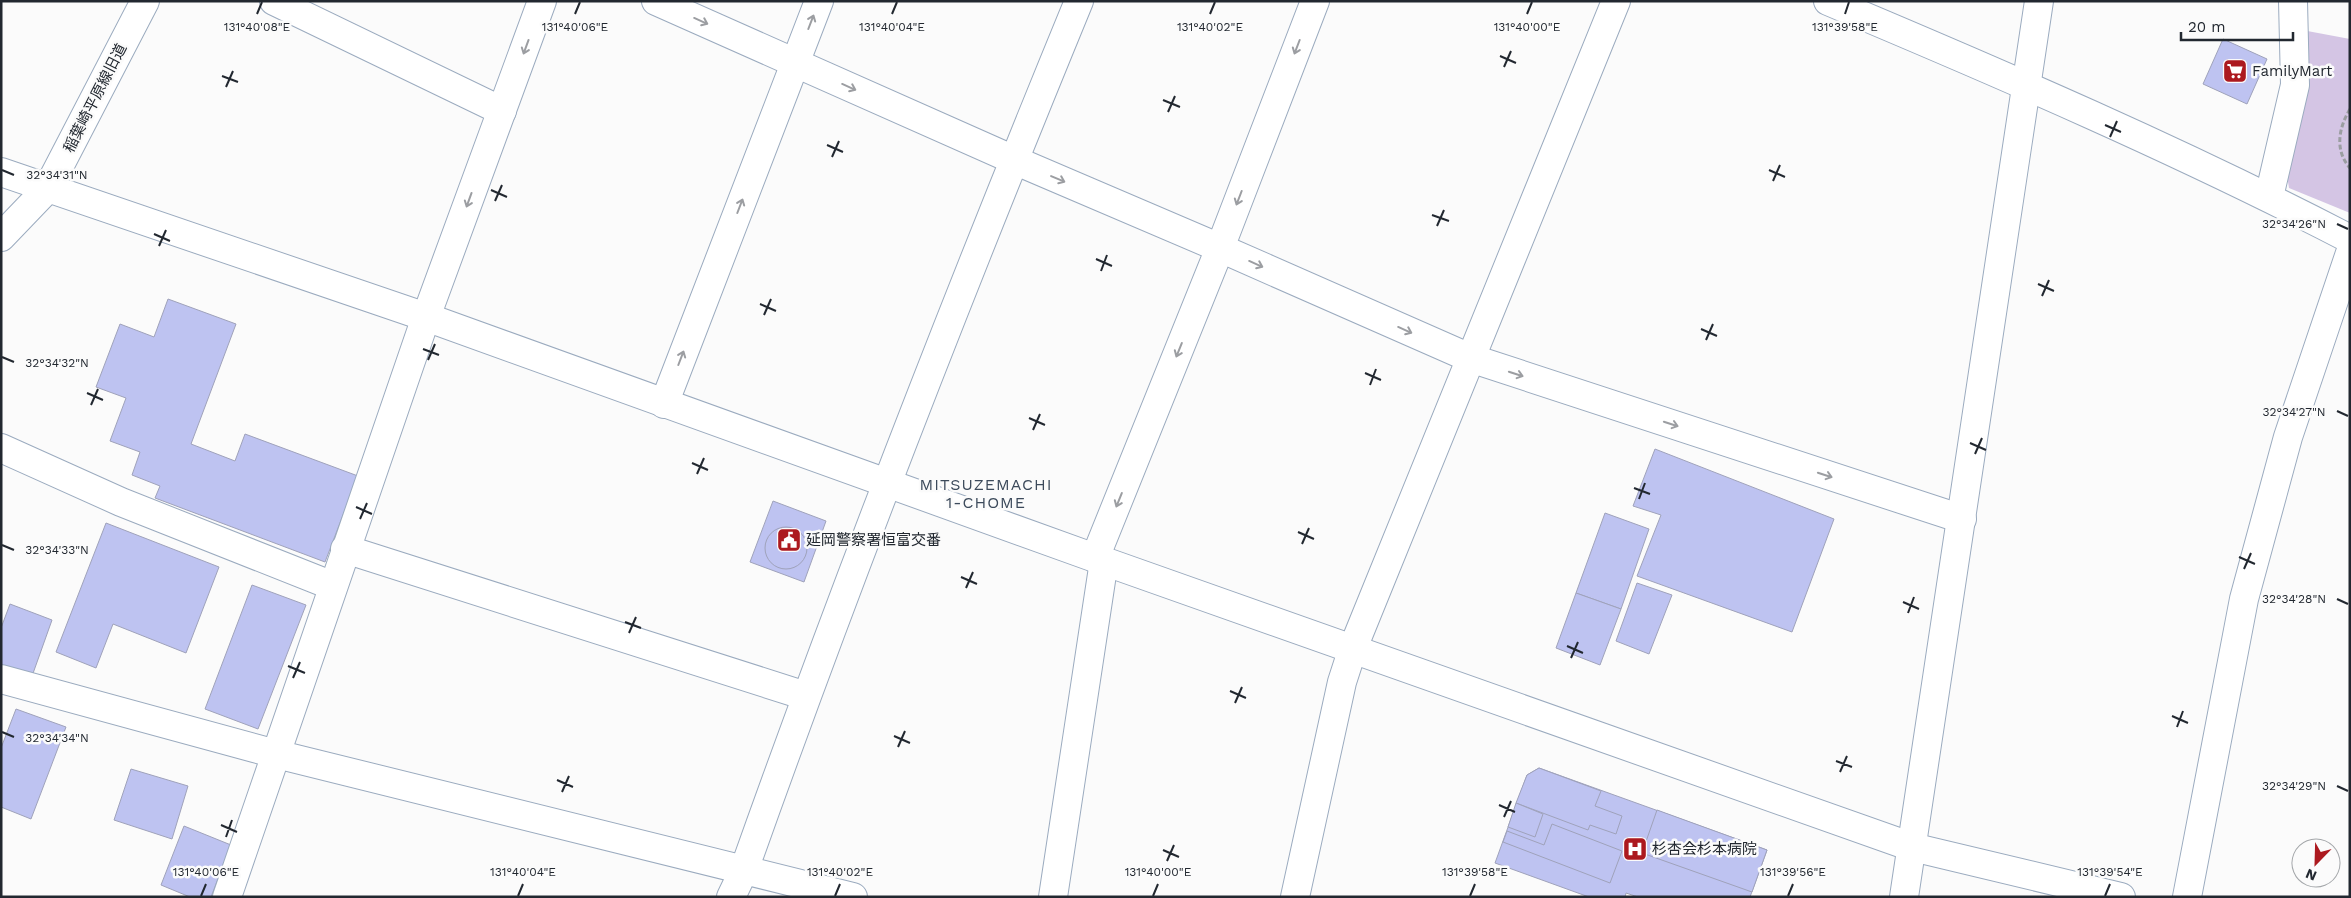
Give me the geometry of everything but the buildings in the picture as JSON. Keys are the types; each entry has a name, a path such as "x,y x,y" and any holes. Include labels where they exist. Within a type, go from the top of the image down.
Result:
{"street":[{"name":"稲葉崎平原線旧道","path":"1,236 48,188 146,1"},
{"path":"274,1 502,111"},
{"path":"226,897 426,317 542,1"},
{"path":"656,1 1014,160 1470,358 1962,519"},
{"path":"664,404 819,1"},
{"path":"731,897 744,870 806,696 886,482 1079,1"},
{"path":"1053,897 1100,559 1315,1"},
{"path":"1295,897 1342,682 1353,648 1616,1"},
{"path":"1828,1 2026,84 2269,197 2350,239"},
{"path":"1904,897 2039,1"},
{"path":"2269,197 2295,85 2293,1"},
{"path":"1,172 426,317 664,404 1912,846 2121,897"},
{"path":"2187,897 2244,599 2288,437 2350,253"},
{"path":"1,448 121,502 333,586"},
{"path":"346,549 806,696"},
{"path":"1,679 276,754 853,897"}],"path":[{"path":"2350,108 2343,120 2339,134 2340,150 2350,168"}],"shaded area":[{"path":"2302,30 2350,39 2350,213 2289,188 2286,169"}],"place":[{"name":"FamilyMart","path":"2235,71"},
{"name":"延岡警察署恒富交番","path":"789,540"},
{"name":"杉杏会杉本病院","path":"1635,849"}],"district":[{"name":"MITSUZEMACHI 1-CHOME","path":"986,493"}]}
